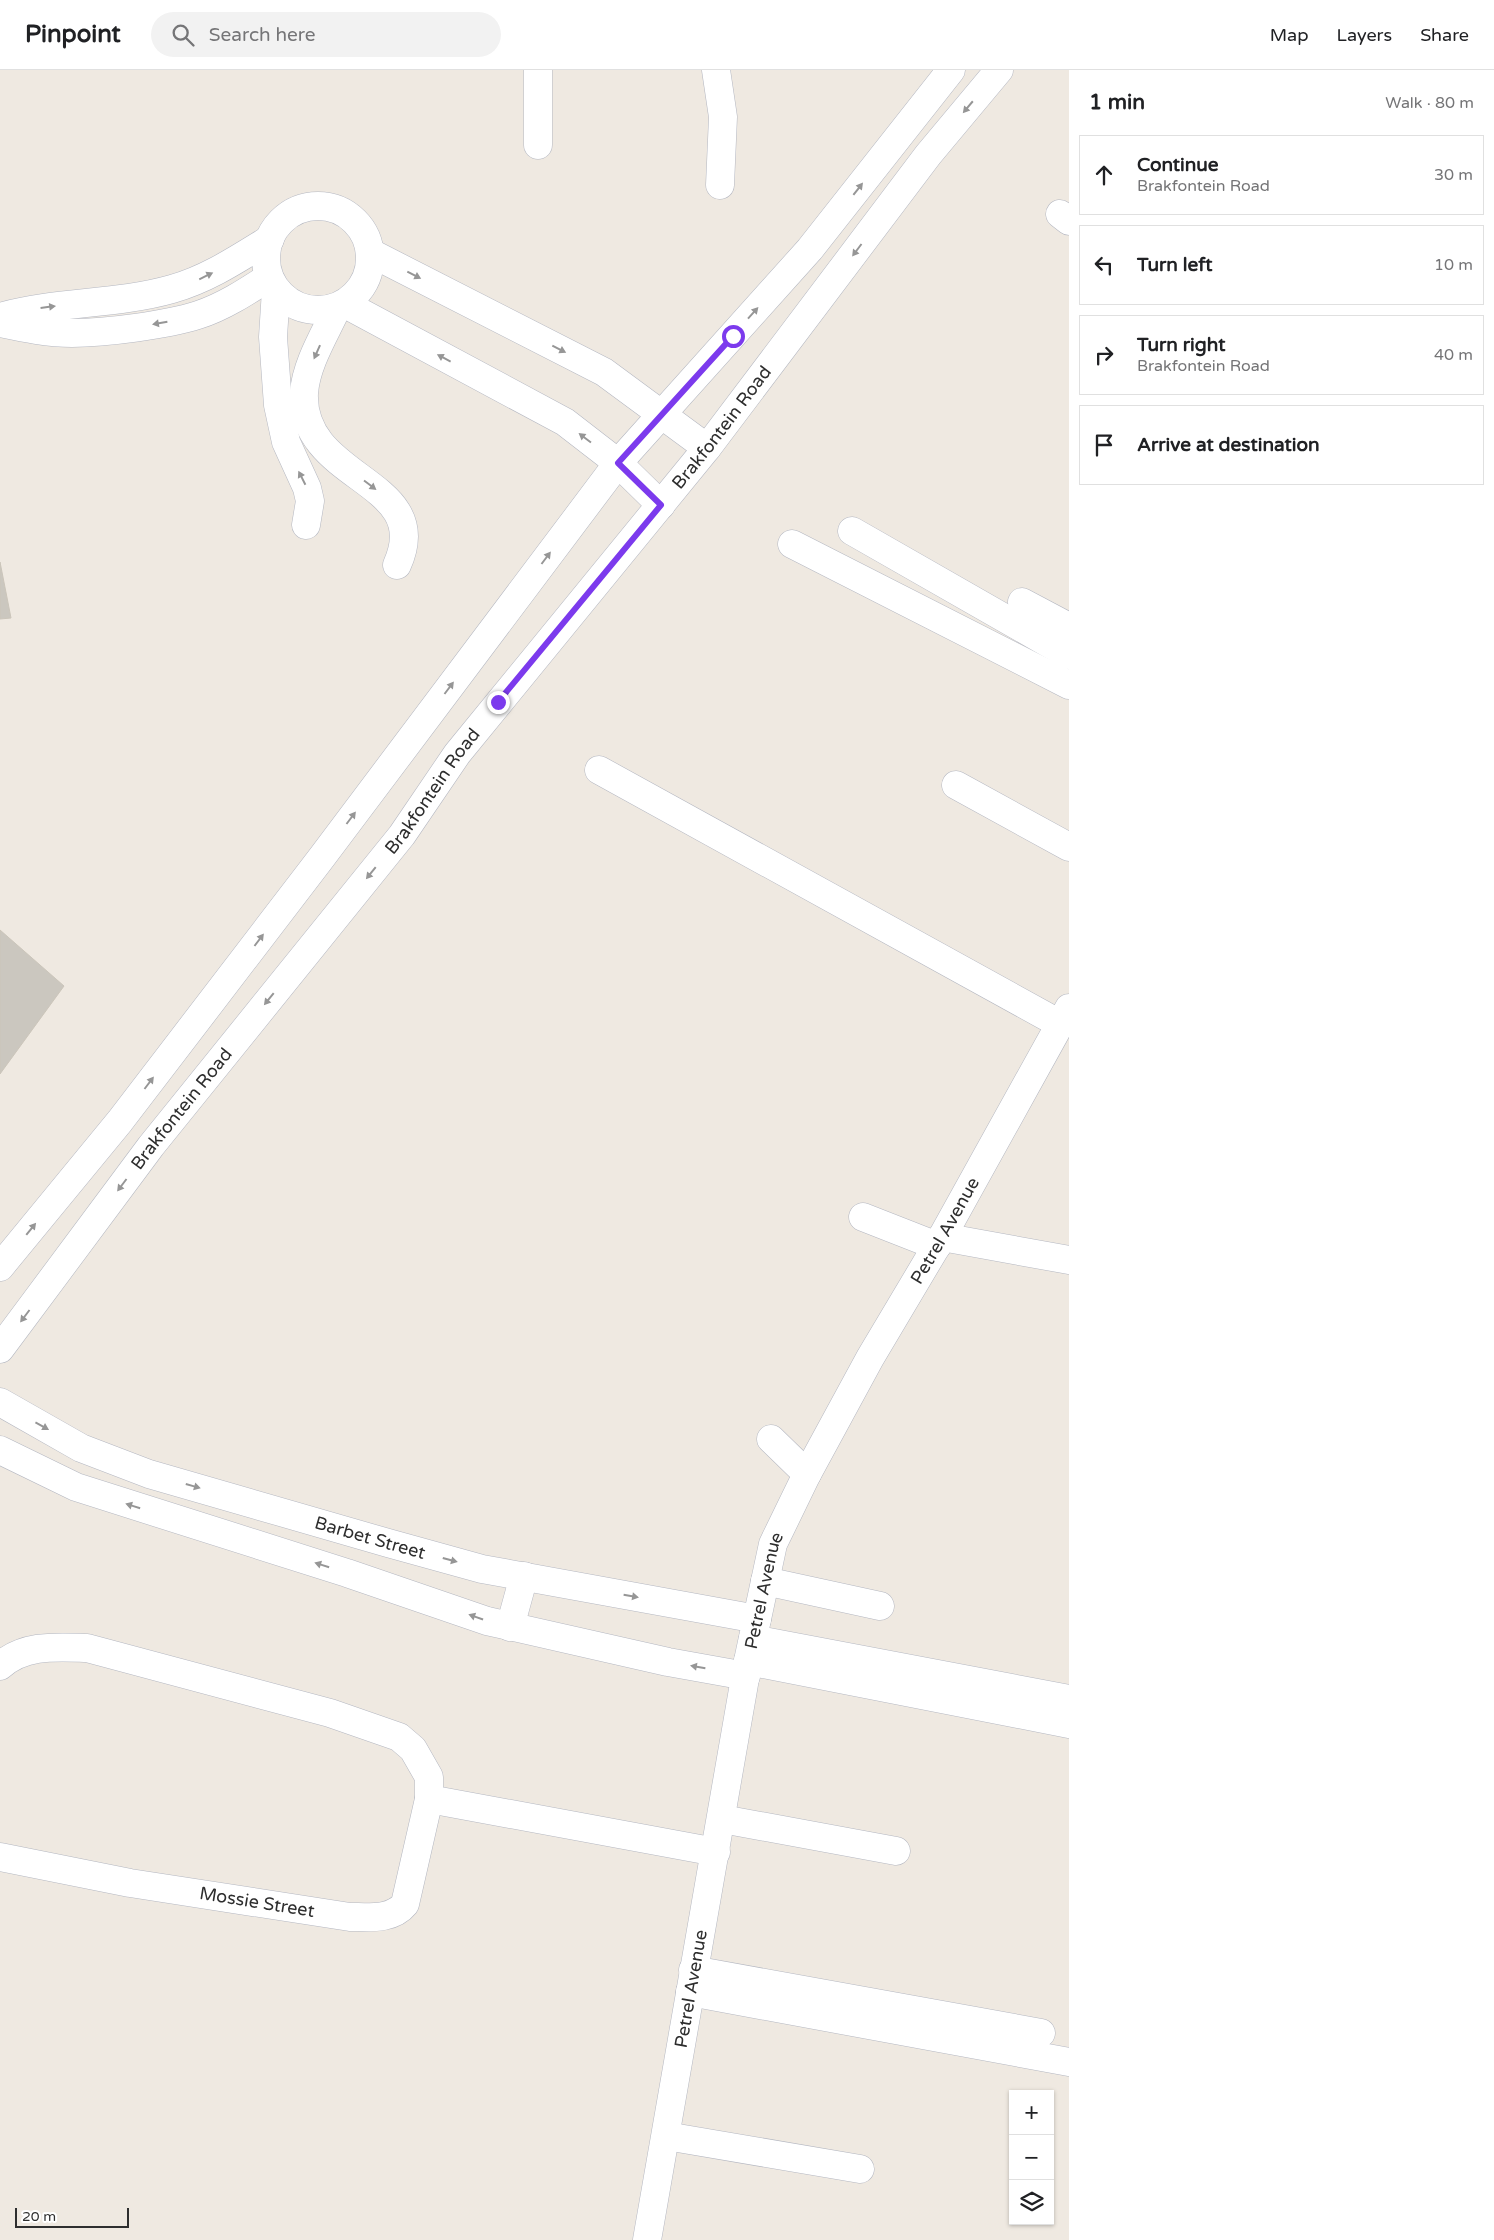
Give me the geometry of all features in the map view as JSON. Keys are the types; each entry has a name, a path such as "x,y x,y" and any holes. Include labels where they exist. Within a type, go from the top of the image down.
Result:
{"street":[{"path":"538,70 538,145"},
{"path":"716,70 723,117 720,185"},
{"path":"0,1267 120,1121 322,857 618,463 810,250 951,70"},
{"name":"Brakfontein Road","path":"0,1349 151,1146 402,835 457,754 707,448 928,155 999,70"},
{"path":"272,284 293,304 314,311 341,306 357,294 366,282 370,268 371,253 367,237 358,223 345,212 330,206 313,205 297,210 284,218 273,231 266,246 265,263 272,284 273,337 279,411 286,442 307,488 310,501 306,525"},
{"path":"0,317 26,310 116,299 173,289 226,266 270,239"},
{"path":"371,253 604,372 707,448"},
{"path":"0,323 34,330 73,333 162,323 197,315 272,284"},
{"path":"341,306 564,422 618,463 661,505"},
{"path":"341,306 308,374 304,394 306,415 314,434 328,453 386,498 397,510 405,534 404,550 397,565"},
{"path":"852,531 1069,655"},
{"path":"792,544 1069,685"},
{"path":"1022,602 1069,627"},
{"path":"599,770 1065,1016"},
{"path":"956,785 1069,847"},
{"name":"Petrel Avenue","path":"647,2240 691,1981 722,1819 751,1649 774,1544 807,1474 870,1358 939,1242 1065,1016"},
{"path":"863,1217 939,1242 1069,1260"},
{"name":"Barbet Street","path":"0,1402 82,1448 149,1474 482,1569 524,1576 751,1649"},
{"path":"771,1440 807,1474"},
{"path":"0,1450 76,1487 112,1500 347,1573 487,1621 510,1627 668,1662 751,1649 1069,1699"},
{"path":"510,1627 524,1576"},
{"path":"766,1581 880,1606"},
{"name":"Mossie Street","path":"0,1666 23,1652 50,1647 87,1648 330,1714 400,1737 413,1749 429,1777 429,1799 405,1904 393,1914 376,1917 350,1917 130,1883 0,1857"},
{"path":"751,1649 1069,1724"},
{"path":"429,1799 716,1852"},
{"path":"722,1819 896,1851"},
{"path":"691,1981 1041,2033"},
{"path":"691,1981 1069,2062"},
{"path":"666,2136 860,2169"}],"building":[{"path":"0,562 11,618 0,619"},
{"path":"0,930 64,986 0,1074"}],"route":[{"path":"498,702 661,505 618,463 733,336"}]}
